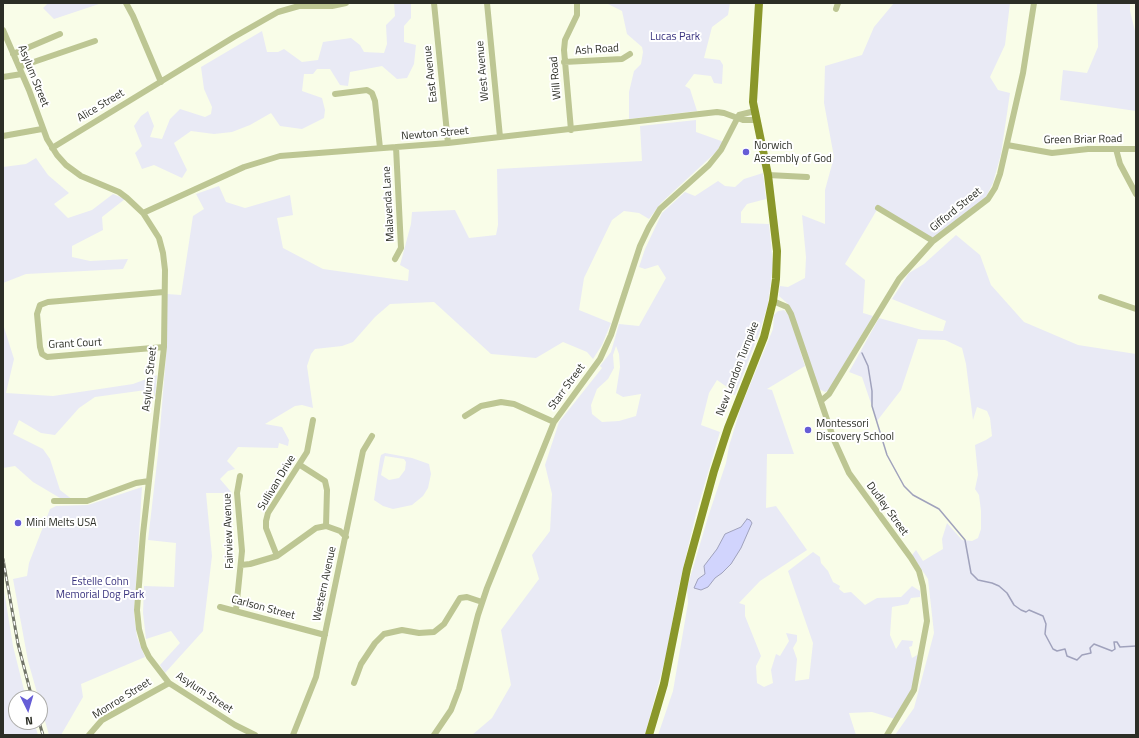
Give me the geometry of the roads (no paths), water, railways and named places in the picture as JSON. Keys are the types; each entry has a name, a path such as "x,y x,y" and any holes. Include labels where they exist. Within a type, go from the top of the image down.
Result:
{"main road":[{"name":"New London Turnpike","path":"649,735 667,669 687,569 714,471 728,428 764,337 773,301 777,251 768,175 756,120 753,88 759,3"}],"street":[{"path":"126,3 161,82"},
{"name":"Alice Street","path":"52,148 234,36 278,12 288,8 310,4 332,6 346,3"},
{"name":"East Avenue","path":"434,3 448,143"},
{"name":"West Avenue","path":"487,3 500,138"},
{"name":"Will Road","path":"571,130 564,62 565,40 577,15 577,3"},
{"name":"Gifford Street","path":"822,400 829,394 899,279 933,241 988,199 995,188 1000,174 1023,73 1034,3"},
{"name":"Asylum Street","path":"3,30 22,74 42,129 52,148 62,161 73,171 88,180 119,192 143,213 155,231 163,253 164,347 148,481 140,573 138,618 144,647 152,663 168,683 235,725 255,735"},
{"path":"13,54 60,34"},
{"path":"19,67 95,41"},
{"name":"Ash Road","path":"564,62 622,59 630,54"},
{"path":"3,77 22,74"},
{"path":"335,94 367,90 372,93 375,101 380,148"},
{"path":"737,118 741,114 755,111"},
{"name":"Newton Street","path":"143,213 244,167 271,158 500,138 717,112 737,118"},
{"path":"737,118 744,120 756,120"},
{"name":"Starr Street","path":"434,735 451,710 459,689 482,602 554,422 600,359 611,335 640,246 649,227 660,209 716,156 725,144 737,118"},
{"path":"3,136 42,129"},
{"name":"Green Briar Road","path":"1007,145 1052,153 1116,148 1136,149"},
{"name":"Malavenda Lane","path":"395,259 401,248 396,147"},
{"path":"1116,148 1120,164 1136,194"},
{"path":"768,175 807,177"},
{"path":"878,208 933,241"},
{"name":"Grant Court","path":"164,292 48,302 40,306 37,314 40,347 42,354 47,357 164,347"},
{"path":"1101,297 1136,309"},
{"name":"Dudley Street","path":"773,301 787,307 791,314 822,400 834,440 849,473 911,558 919,571 923,586 928,621 914,690 906,706 887,735"},
{"path":"465,416 481,406 505,402 554,422"},
{"name":"Sullivan Drive","path":"277,556 266,528 268,513 307,452 313,420"},
{"name":"Western Avenue","path":"293,735 316,677 363,451 372,436"},
{"path":"300,465 325,481 326,526"},
{"name":"Fairview Avenue","path":"236,610 242,551 237,493 240,476"},
{"path":"54,501 74,502 90,500 136,483 148,481"},
{"path":"241,565 250,564 277,556 316,528 326,526 340,531 346,537"},
{"path":"354,683 362,662 375,643 384,634 403,630 420,633 434,632 443,626 460,598 467,597 482,602"},
{"name":"Carlson Street","path":"220,607 236,610 325,635"},
{"name":"Monroe Street","path":"89,735 102,720 168,683"}],"water":[{"path":"747,519 752,523 741,548 731,564 715,578 708,587 701,590 694,588 698,579 705,574 704,566 717,549 725,534 741,527"}],"waterway":[{"path":"862,353 868,366 872,391 872,406 887,455 904,486 913,495 939,509 965,540 971,573 978,580 999,586 1007,593 1014,605 1021,610 1026,612 1029,610 1043,616 1046,624 1045,634 1053,649 1057,651 1065,649 1067,656 1077,660 1082,655 1091,653 1090,648 1094,644 1112,651 1115,649 1114,642 1117,642 1120,647 1136,646"}],"railway":[{"path":"3,559 18,644 30,690"},
{"path":"41,730 43,735"}],"place":[{"name":"Norwich Assembly of God","path":"746,152"},
{"name":"Montessori Discovery School","path":"808,430"},
{"name":"Mini Melts USA","path":"18,523"}],"park label":[{"name":"Lucas Park","path":"675,37"},
{"name":"Estelle Cohn Memorial Dog Park","path":"100,588"}]}
